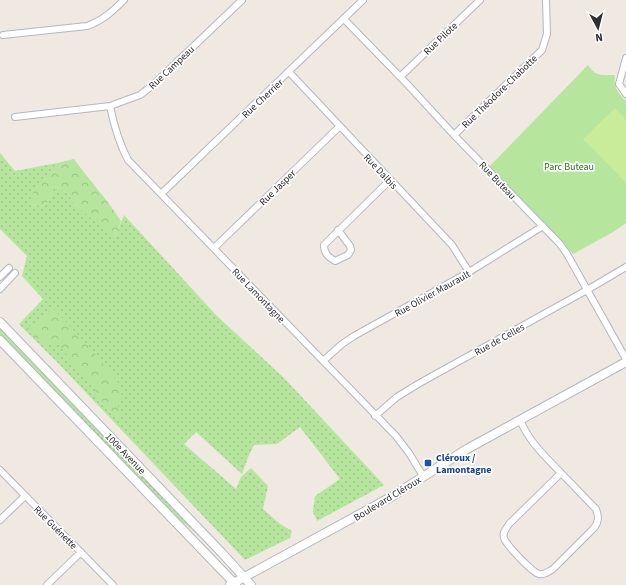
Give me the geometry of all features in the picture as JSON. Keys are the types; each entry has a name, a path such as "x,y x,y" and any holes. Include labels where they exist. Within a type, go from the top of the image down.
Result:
{"street":[{"path":"3,36 87,26 97,23 124,0"},
{"name":"Rue Campeau","path":"15,117 110,106 140,95 153,85 242,0"},
{"name":"Rue Cherrier","path":"161,194 363,0"},
{"name":"Rue Pilote","path":"400,77 480,0"},
{"name":"Rue Théodore-Chabotte","path":"454,135 542,50 547,34 546,0"},
{"name":"Rue Buteau","path":"344,19 560,244 626,359"},
{"path":"626,58 619,84 626,94"},
{"name":"Rue Dalbis","path":"289,72 452,245 470,272"},
{"name":"Rue Lamontagne","path":"110,106 115,131 128,160 396,436 409,453 423,476"},
{"name":"Rue Jasper","path":"214,248 340,126"},
{"path":"338,230 350,246 351,250 348,255 335,260 328,257 324,250 324,244 338,230 390,180"},
{"name":"Rue Olivier Maurault","path":"323,362 342,344 354,336 470,272 543,226"},
{"name":"Rue de Celles","path":"375,416 397,397 412,387 626,267"},
{"path":"0,277 9,268"},
{"path":"0,289 15,273"},
{"name":"100e Avenue","path":"0,322 251,585"},
{"name":"100e Avenue","path":"0,340 233,584"},
{"name":"Boulevard Cléroux","path":"233,584 391,497 467,449 626,362"},
{"path":"520,420 533,443 562,473 596,509 598,514 598,524 553,569 546,574 539,574 532,571 507,544 504,538 504,531 509,524 562,473"},
{"name":"Rue Guénette","path":"0,470 113,585"},
{"path":"0,520 25,496"},
{"path":"47,585 81,552"}],"green space":[{"name":"Parc Buteau","path":"588,65 596,73 602,75 615,75 617,90 626,101 626,223 615,231 573,254 490,166"},
{"path":"615,108 626,120 626,183 583,139"},
{"path":"0,153 15,171 57,163 28,204 45,206 55,186 67,193 77,206 115,237 124,215 217,316 284,378 384,485 317,521 313,512 315,496 340,479 300,427 277,444 254,445 242,474 196,432 184,444 236,489 241,477 251,468 268,486 263,509 280,524 292,531 290,538 245,560 19,324 43,299 22,276 27,256 0,229"},
{"path":"74,159 121,221 115,237 97,224 77,206 67,193 55,186 45,206 28,204 35,189 57,163"},
{"path":"51,306 70,326 123,389 118,407 121,422 96,399 95,389 58,344 41,343 25,329 46,316"},
{"path":"0,328 200,536 175,516 0,335"}],"place":[{"name":"Cléroux / Lamontagne","path":"428,463"}]}
